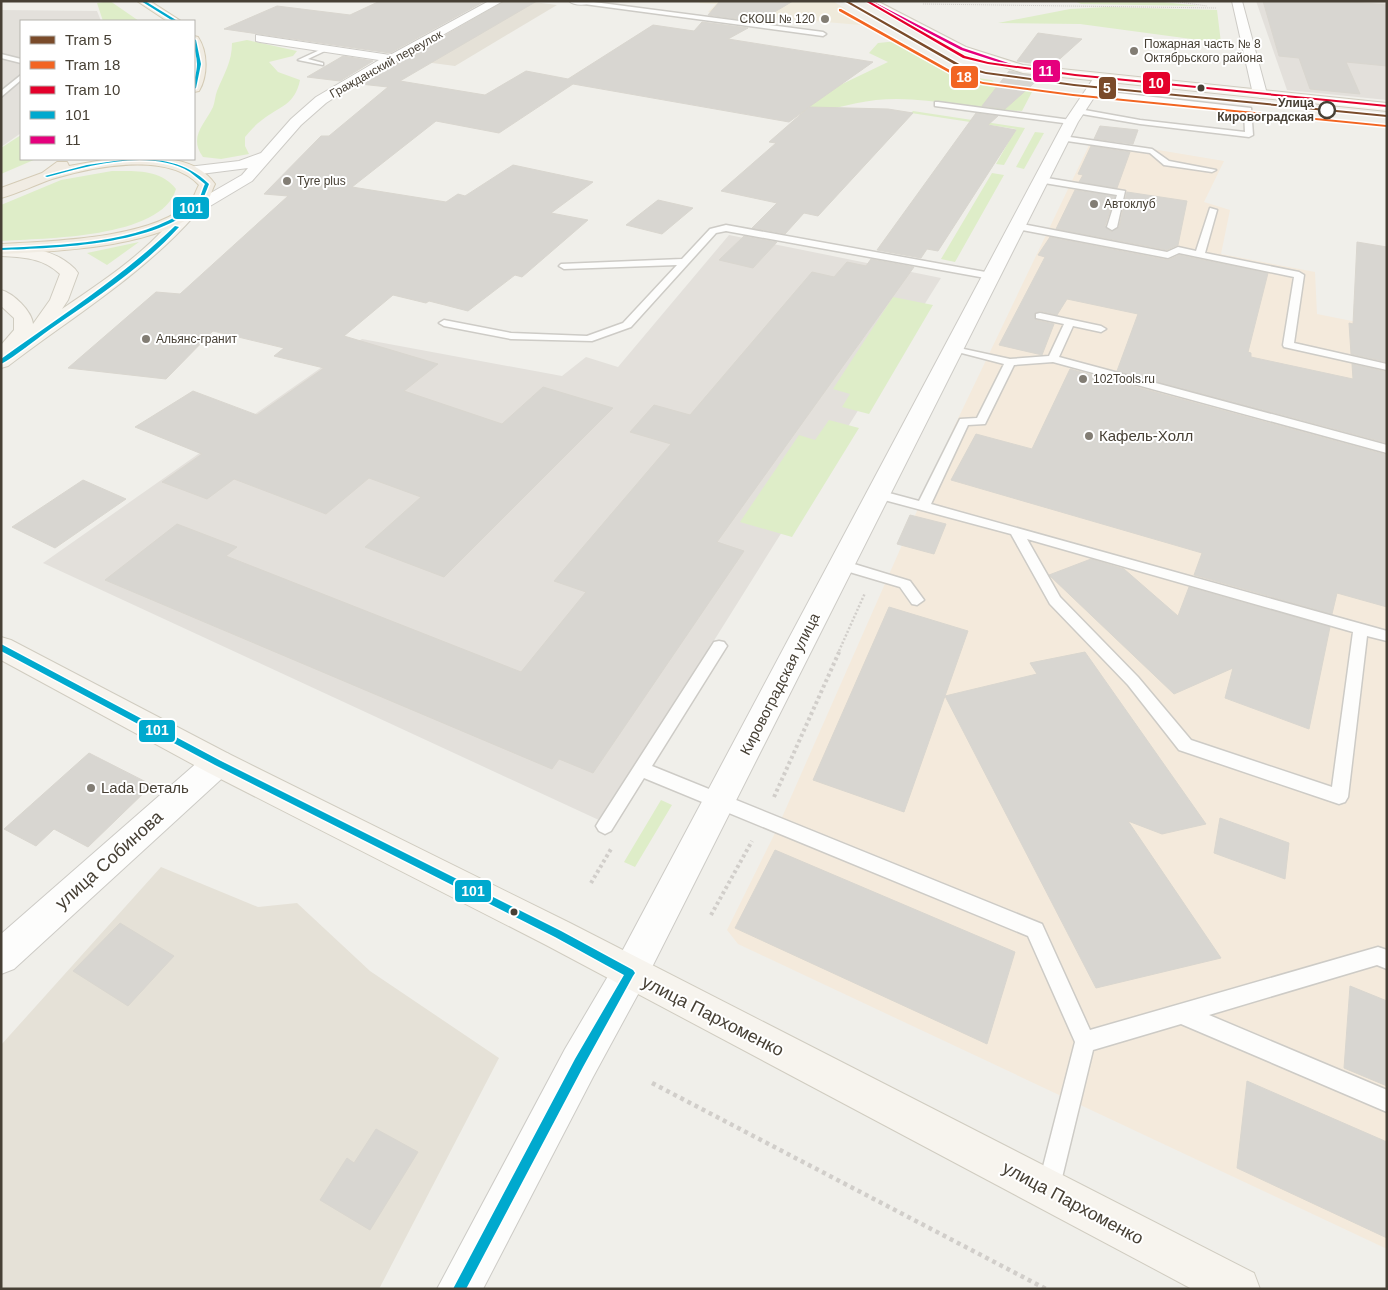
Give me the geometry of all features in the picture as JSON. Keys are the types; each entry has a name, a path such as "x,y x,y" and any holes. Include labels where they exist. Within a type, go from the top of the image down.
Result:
{"main road":[{"path":"142,1 173,20"},
{"path":"870,1 946,44 968,54 1023,69 1081,109 1260,94 1387,107"},
{"path":"195,86 198,81 196,60"},
{"path":"47,176 71,160"},
{"path":"1,362 34,336 123,277 166,238 203,195 207,184 201,175 182,160"},
{"path":"1,193 47,176 79,167 120,161 157,161 193,170"},
{"path":"1,250 83,244 118,238 158,227 189,212"},
{"path":"1,250 29,252 52,257 69,273 59,300 34,336"},
{"path":"1,295 23,317 24,331 1,357"},
{"name":"улица Пархоменко","path":"1,647 218,763 558,934 1048,1190 1219,1284"}],"street":[{"name":"Гражданский переулок","path":"189,212 247,178 296,122 321,100 498,1"},
{"path":"574,1 587,2"},
{"path":"1237,1 1260,94"},
{"path":"260,38 394,59"},
{"name":"Кировоградская улица","path":"459,1289 579,1063 630,973 1041,180 1081,109"},
{"path":"193,170 241,165 264,157"},
{"name":"улица Собинова","path":"1,957 218,763"}],"lane":[{"path":"587,2 823,34"},
{"path":"321,64 301,60 326,49"},
{"path":"1,56 20,61"},
{"path":"1,95 20,78"},
{"path":"1081,109 1140,122 1249,135 1248,110 1260,94"},
{"path":"938,104 1081,109 1248,110"},
{"path":"1081,109 1152,151 1167,163 1212,170"},
{"path":"1041,180 1122,193 1112,227"},
{"path":"1200,255 1213,210"},
{"path":"1017,226 1168,255 1178,250 1299,275 1288,345 1387,366"},
{"path":"444,323 511,336 588,338 627,325 713,231 726,228 991,276"},
{"path":"564,266 683,262"},
{"path":"1040,316 1101,328"},
{"path":"1054,359 1070,322"},
{"path":"954,348 1010,362 1054,359 1387,449"},
{"path":"923,506 964,422 981,421 1010,362"},
{"path":"878,494 1387,636"},
{"path":"1016,531 1056,600 1133,681 1185,745 1339,797 1361,628"},
{"path":"841,565 905,584 917,600"},
{"path":"605,826 718,646"},
{"path":"640,769 1035,930 1085,1042 1048,1190"},
{"path":"1085,1042 1378,956 1387,960"},
{"path":"1182,1014 1387,1101"}],"path":[{"path":"1070,1 1075,6"},
{"path":"1172,1 1216,7"},
{"path":"922,4 1225,8"},
{"path":"652,1083 1046,1289"}],"shaded area":[{"path":"525,1 557,5 455,66 402,59 505,2"},
{"name":"СКОШ № 120","path":"701,1 833,1 872,26 708,12 716,4 699,3"},
{"path":"1256,1 1387,1 1387,100 1287,90"},
{"path":"1,10 97,11 101,20 20,20 20,134 1,147"},
{"path":"1092,139 1224,161 1204,202 1230,210 1221,254 1315,272 1317,314 1387,328 1387,1249 738,944 727,930 776,831 954,427"},
{"path":"729,235 941,278 601,821 43,563 362,339 562,376 586,357 618,367"},
{"path":"161,867 258,907 297,903 370,971 499,1058 379,1289 1,1289 1,1045"}],"green space":[{"path":"110,1 138,20 103,20 97,3"},
{"path":"1075,1 1154,1 1200,6 1081,4"},
{"path":"1108,7 1217,10 1221,43 1080,24 998,23 1070,9"},
{"path":"247,40 297,51 293,56 269,62 278,72 300,80 298,88 291,100 259,122 245,137 245,146 249,154 221,159 203,157 199,150 197,137 213,107 217,91 229,62 232,43"},
{"path":"898,41 963,76 992,80 996,85 1033,90 1022,111 912,99 894,99 866,101 806,113 796,113 838,86 888,62 869,53 878,43"},
{"path":"913,111 1025,128 1004,165 996,164 1016,129 911,113"},
{"path":"1035,132 1044,133 1024,169 1016,167"},
{"path":"20,136 20,160 34,160 1,174 1,148"},
{"path":"112,171 147,172 170,182 176,189 166,205 149,218 126,227 99,233 44,239 1,241 1,205 61,180"},
{"path":"992,173 1004,175 955,262 941,259"},
{"path":"139,242 107,265 87,253"},
{"path":"893,297 933,305 869,414 842,407 850,394 833,389"},
{"path":"829,420 859,428 792,537 740,522 799,435 815,440"},
{"path":"661,800 672,805 635,867 624,862"}],"building":[{"path":"380,1 485,1 390,53 224,29 277,6 350,15"},
{"path":"505,1 537,1 400,81 485,95 526,71 568,79 653,25 694,31 702,22 748,28 728,39 873,62 809,107 888,109 913,113 818,216 804,213 785,234 752,228 777,203 721,191 776,143 769,142 808,108 789,122 573,84 499,133 436,121 352,187 446,202 458,194 465,196 513,165 593,182 551,213 588,220 522,277 515,275 468,311 429,301 426,303 393,295 344,336 438,364 404,391 502,424 543,387 613,408 444,577 365,547 421,497 369,478 326,514 234,479 207,499 162,482 202,454 135,427 193,391 257,415 324,368 274,356 284,348 213,331 166,379 68,368 156,292 180,294 288,196 264,194 321,136 329,136 388,87 360,84"},
{"path":"720,1 793,1 758,22 708,15"},
{"path":"1263,1 1338,1 1387,5 1387,66 1346,62 1360,94 1310,89 1299,58 1279,56"},
{"path":"1038,33 1082,39 1052,66 1017,61"},
{"path":"343,56 373,61 340,81 307,77"},
{"path":"1009,71 1041,77 1005,109 982,106"},
{"path":"976,113 998,116 988,125 1016,130 938,251 927,249 921,258 877,250"},
{"path":"1100,126 1138,130 1133,144 1094,139"},
{"path":"1091,146 1130,152 1117,188 1079,182 1083,175 1078,174"},
{"path":"1075,190 1115,196 1105,226 1111,232 1119,227 1127,192 1187,201 1178,245 1167,250 1056,229"},
{"path":"658,200 693,208 662,234 626,225"},
{"path":"744,236 777,242 753,268 719,260"},
{"path":"1050,237 1168,260 1179,255 1268,273 1248,352 1251,353 1251,357 1353,379 1352,364 1387,372 1387,443 1117,371 1138,314 1067,299 1057,315 1040,311 1035,313 1036,320 1054,324 1042,355 999,345 1045,257 1038,255"},
{"path":"1357,242 1387,247 1387,362 1351,354 1349,323 1353,324"},
{"path":"871,259 914,267 717,542 744,551 593,773 559,759 552,769 105,580 177,524 237,547 226,556 521,672 586,592 554,581 671,444 630,432 654,405 690,415 812,272 834,277 847,262 866,266"},
{"path":"1070,369 1387,455 1387,607 1337,593 1332,614 1194,575 1202,553 951,480 976,434 1032,449"},
{"path":"83,480 126,499 55,548 12,527"},
{"path":"910,515 946,524 934,554 897,544"},
{"path":"1091,559 1124,569 1178,616 1189,587 1330,627 1309,729 1225,698 1233,668 1174,694 1049,575"},
{"path":"889,607 968,631 904,812 813,780"},
{"path":"1085,652 1206,824 1162,834 1128,821 1221,958 1096,988 945,696 1037,674 1030,663"},
{"path":"89,753 152,785 88,847 54,829 36,846 4,829"},
{"path":"1220,818 1289,843 1285,879 1214,853"},
{"path":"775,850 1015,952 987,1044 735,928"},
{"path":"120,923 174,956 128,1006 73,971"},
{"path":"1350,986 1387,1001 1387,1086 1344,1068"},
{"path":"1247,1081 1387,1142 1387,1238 1237,1168"},
{"path":"376,1129 418,1152 370,1230 320,1200 347,1158 354,1163"}],"tram line":[{"name":"5","path":"845,1 960,66 986,73 1074,85 1387,116"},
{"name":"10","path":"866,1 964,57 988,63 1075,75 1387,106"},
{"name":"18","path":"840,10 956,75 983,83 1073,95 1386,126"}],"transit line":[{"name":"101","path":"142,1 173,20"},
{"name":"11","path":"869,1 962,49 1023,69 1387,107"},
{"name":"101","path":"195,45 199,64 195,83"},
{"name":"101","path":"1,249 76,244 132,235 179,217 199,202 207,184 191,171 172,164 152,160 109,162 47,176"},
{"name":"101","path":"1,362 114,282 136,265 177,227"},
{"name":"101","path":"1,647 218,763 558,934 630,973"},
{"name":"101","path":"459,1289 579,1063 630,973"}],"place":[{"name":"СКОШ № 120","path":"825,19"},
{"name":"Пожарная часть № 8 Октябрьского района","path":"1134,51"},
{"name":"Улица Кировоградская","path":"1327,110"},
{"name":"Tyre plus","path":"287,181"},
{"name":"Автоклуб","path":"1094,204"},
{"name":"Альянс-гранит","path":"146,339"},
{"name":"102Tools.ru","path":"1083,379"},
{"name":"Кафель-Холл","path":"1089,436"},
{"name":"Lada Dеталь","path":"91,788"}]}
